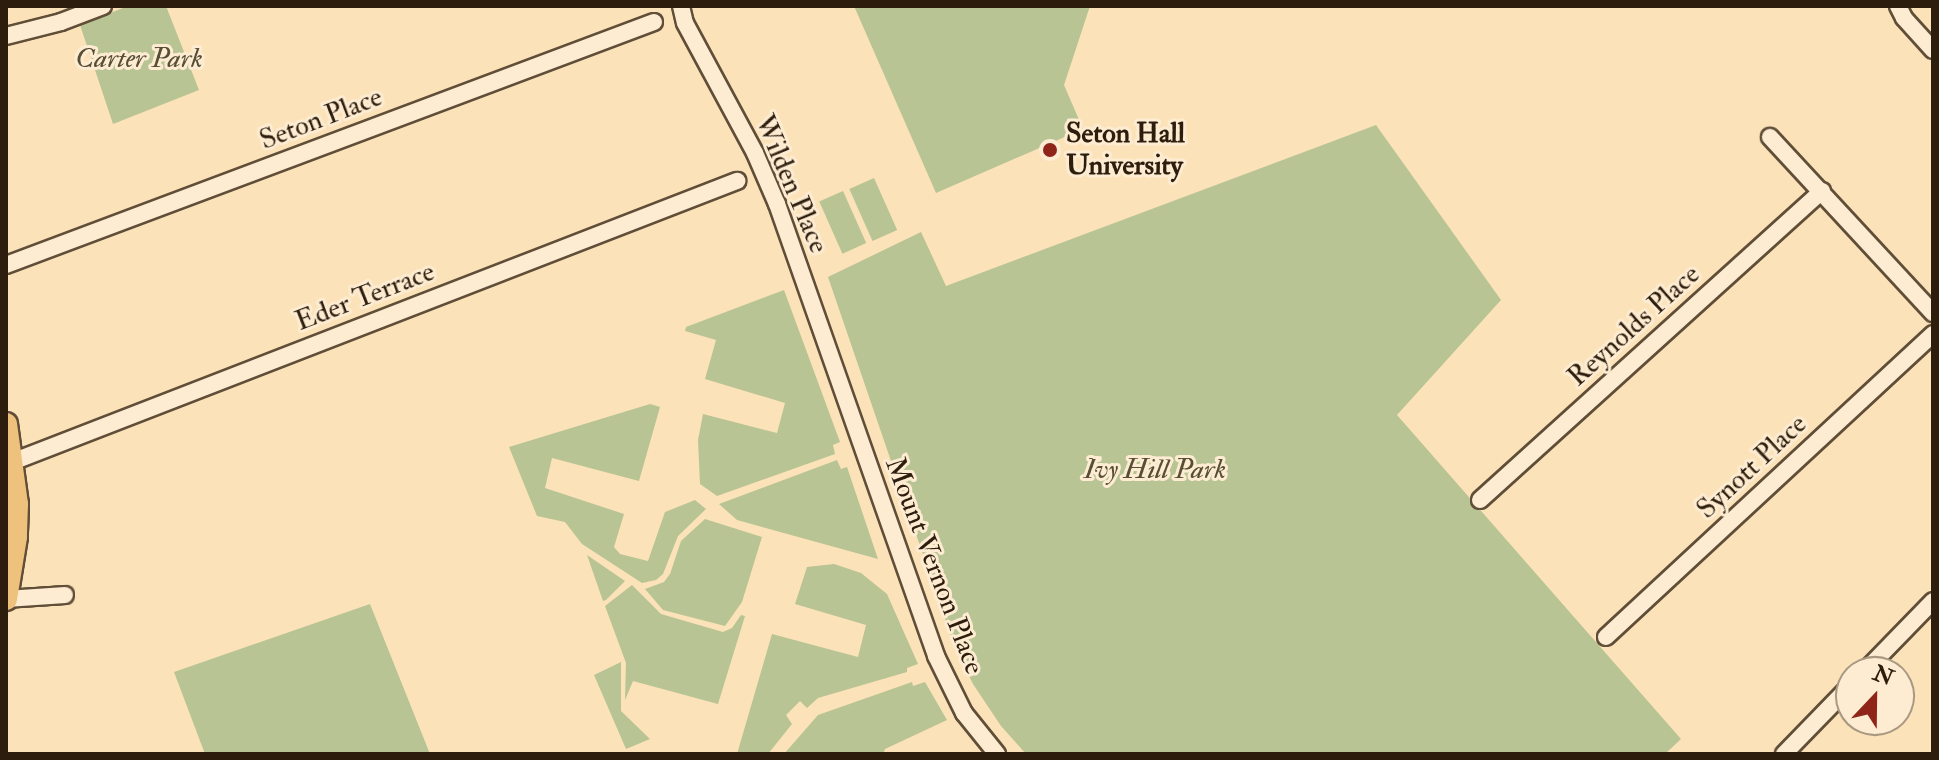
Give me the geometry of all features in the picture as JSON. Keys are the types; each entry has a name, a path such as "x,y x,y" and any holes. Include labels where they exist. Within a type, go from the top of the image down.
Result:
{"main road":[{"path":"6,424 12,462 16,537 6,599"}],"street":[{"path":"6,36 61,22 103,6"},
{"name":"Wilden Place","path":"681,6 685,23 755,153 777,204 840,387"},
{"path":"1898,6 1904,18 1933,50"},
{"name":"Seton Place","path":"6,265 654,22"},
{"path":"1770,137 1933,313"},
{"name":"Eder Terrace","path":"12,462 737,181"},
{"name":"Reynolds Place","path":"1480,500 1822,191"},
{"name":"Synott Place","path":"1606,637 1933,334"},
{"name":"Mount Vernon Place","path":"840,387 945,677 964,713 997,754"},
{"path":"6,599 65,595"},
{"path":"1880,656 1933,601"},
{"path":"1784,754 1835,701"}],"green space":[{"name":"Carter Park","path":"128,6 166,6 199,90 113,124 80,25"},
{"path":"854,6 1090,6 1064,85 1083,129 936,193"},
{"name":"Ivy Hill Park","path":"1376,125 1501,300 1397,415 1681,739 1665,754 1026,754 1001,726 973,684 955,648 828,277 921,232 946,286"},
{"path":"874,178 897,230 873,241 849,189"},
{"path":"843,191 866,243 842,254 819,202"},
{"path":"784,290 840,442 833,445 835,454 717,496 700,484 698,440 703,414 777,433 785,403 705,379 716,340 685,331 686,327"},
{"path":"650,404 660,407 639,481 552,458 545,488 624,514 614,547 620,554 648,561 665,512 695,500 706,509 678,536 663,574 656,580 642,583 582,544 565,522 537,516 509,447"},
{"path":"837,460 841,469 847,467 878,559 737,520 719,504"},
{"path":"705,519 762,537 742,602 725,626 663,610 645,589 664,582 670,574 681,541"},
{"path":"587,555 625,581 606,600 603,601"},
{"path":"834,564 861,573 887,594 918,664 907,668 907,672 818,698 807,708 800,701 786,715 792,724 768,754 737,754 772,634 858,657 866,625 795,604 807,567"},
{"path":"632,585 661,614 723,632 732,628 741,615 745,616 718,704 633,681 625,700 626,663 605,606"},
{"path":"370,604 430,754 205,754 174,672"},
{"path":"621,662 621,711 650,739 626,749 594,675"},
{"path":"912,682 913,686 925,682 947,720 885,749 883,754 784,754 818,715"}],"place":[{"name":"Seton Hall University","path":"1050,150"}]}
